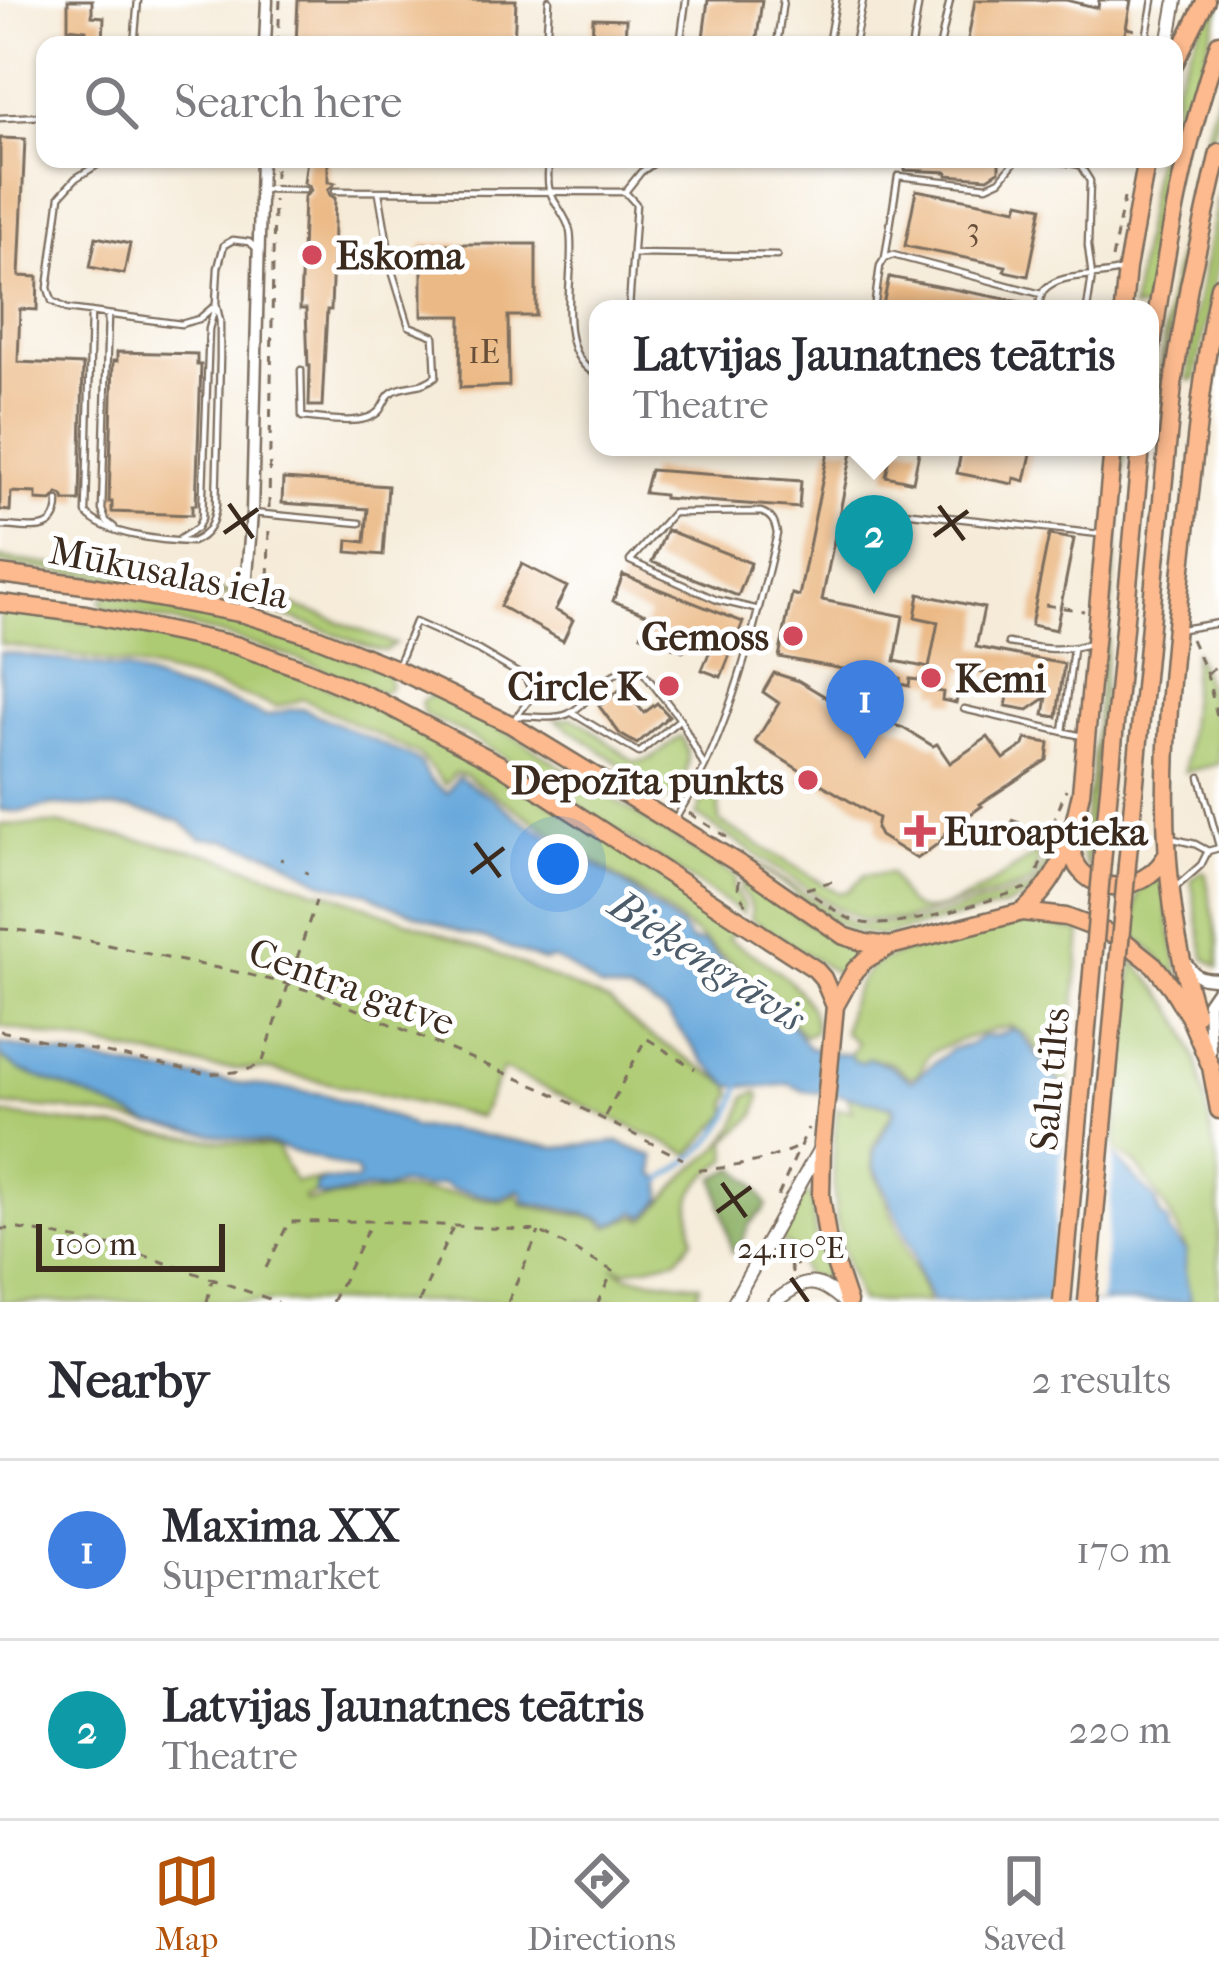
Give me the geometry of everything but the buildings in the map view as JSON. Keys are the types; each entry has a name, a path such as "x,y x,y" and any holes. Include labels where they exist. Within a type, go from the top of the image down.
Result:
{"highway":[{"path":"1183,46 1206,0"},
{"path":"1158,300 1180,184 1219,43"},
{"name":"Salu tilts","path":"1087,1302 1173,385 1219,152"},
{"path":"1125,300 1145,168"},
{"path":"1219,286 1197,427 1184,634 1167,731 1166,836 1185,979 1219,1110"},
{"path":"1022,911 1046,890 1070,843 1076,819 1088,737 1111,456"},
{"name":"Salu tilts","path":"1062,1302 1140,456"},
{"name":"Mūkusalas iela","path":"0,574 244,614 396,669 514,720 677,816 844,936 890,946"},
{"path":"86,614 79,598 92,586"},
{"name":"Mūkusalas iela","path":"0,604 86,614 235,645 377,700 500,764 743,921 815,969 836,1006"},
{"path":"377,700 398,694 401,683 396,669"},
{"path":"1070,843 1082,873 1108,885 1142,882 1159,869 1166,856"},
{"path":"846,1302 828,1243 821,1196 822,1144 836,1006 865,960 890,946 1022,911 1066,917 1130,944 1154,965 1172,988 1211,1067"}],"street":[{"path":"266,36 267,0"},
{"path":"1170,36 1176,0"},
{"path":"244,614 252,514 259,251 268,190 263,168"},
{"path":"1183,956 1194,975 1219,983 1208,1003 1211,1067"},
{"path":"734,1302 822,1144"},
{"path":"776,1301 814,1282 846,1302"}],"lane":[{"path":"135,36 138,0"},
{"path":"547,36 549,0"},
{"path":"681,36 686,0"},
{"path":"778,36 783,0"},
{"path":"830,36 836,0"},
{"path":"856,36 863,0"},
{"path":"913,36 919,0"},
{"path":"942,36 950,0"},
{"path":"1147,36 1153,0"},
{"path":"0,118 36,116"},
{"path":"92,168 60,196 48,289 52,301 67,309 188,323 200,319 216,303"},
{"path":"548,168 549,192 570,231 568,314 574,349 589,371"},
{"path":"625,192 647,168"},
{"path":"875,300 898,176 987,186 1000,181 1010,168"},
{"path":"1082,168 1090,181 1089,300"},
{"path":"268,190 304,190"},
{"path":"335,190 625,192 637,204 630,300"},
{"path":"301,370 302,417 365,420 379,412 386,396 425,385 436,376 434,336 409,326 393,274 379,192"},
{"path":"175,541 190,536 202,518 209,329 224,245 239,238 259,251"},
{"path":"633,254 777,256"},
{"path":"885,258 895,256 1041,294"},
{"path":"1040,300 1046,287 1068,278 1127,268"},
{"path":"92,312 89,519 120,531 192,542 208,532 214,521 220,358 216,303"},
{"path":"108,315 102,510 120,531"},
{"path":"0,526 54,523 58,501"},
{"path":"866,508 1105,536"},
{"path":"677,816 728,708 759,610 777,534 775,524 760,512 673,513 631,561 717,600 759,610"},
{"path":"252,514 360,523"},
{"path":"396,669 416,622 526,678 533,695 514,720"},
{"path":"1184,634 1219,623"},
{"path":"1008,643 1073,650 1096,642"},
{"path":"1064,732 1073,650"},
{"path":"514,720 572,713 605,681 631,669 644,673 680,719 703,769"},
{"path":"964,709 1088,737"},
{"path":"572,713 639,753 680,719"},
{"path":"1171,892 1201,865 1208,851 1219,847 1200,777"},
{"path":"1208,806 1219,803"},
{"path":"1028,841 1059,832 1076,819"},
{"path":"1166,836 1208,851"}],"path":[{"path":"278,36 280,0"},
{"path":"1126,28 1140,30"},
{"path":"268,594 268,190 273,168"},
{"path":"1045,605 1085,611"},
{"path":"1184,634 1207,675 1219,724"},
{"path":"1207,675 1219,662"},
{"path":"677,816 735,843"},
{"path":"1011,820 1042,830 1054,824"},
{"path":"833,881 802,888 855,921 898,923 1025,889 1034,882 1049,836"},
{"path":"743,921 748,909 737,886 746,868"},
{"path":"0,1030 208,1074 258,1066 316,902"},
{"name":"Centra gatve","path":"0,929 106,944 288,983 548,1090 683,1159"},
{"path":"604,1118 646,1038 694,1069"},
{"path":"698,1170 726,1169 800,1146"},
{"path":"332,1302 372,1221"},
{"path":"266,1268 289,1222 372,1221 539,1231 613,1271 598,1302"},
{"path":"419,1302 454,1225"},
{"path":"0,1229 120,1247 278,1302"},
{"path":"508,1302 539,1231"},
{"path":"769,1239 792,1255 803,1284"},
{"path":"207,1302 212,1277"}],"green space":[{"path":"1213,0 1219,0 1183,132 1183,65"},
{"path":"1219,87 1219,110 1193,206 1159,392 1169,297"},
{"path":"1154,168 1174,168 1147,300 1133,300"},
{"path":"1219,191 1219,253 1195,380 1188,380 1195,315"},
{"path":"1118,456 1124,456 1087,870 1080,848 1092,773"},
{"path":"0,558 231,593 206,598 0,564"},
{"path":"109,595 243,623 315,644 387,672 390,685 378,693 244,641 103,607 100,600"},
{"path":"261,595 395,644 385,651 375,649 272,611"},
{"path":"0,609 126,628 250,658 433,735 553,805 737,926 728,939 797,989 813,1016 815,1032 804,1036 768,991 651,899 465,775 455,773 445,785 419,755 303,699 276,707 204,682 131,665 0,644"},
{"path":"1194,650 1212,706 1219,764 1185,772"},
{"path":"433,694 515,737 736,877 733,888 744,906 743,914 507,759 424,715 421,702"},
{"path":"572,718 633,761 653,757 681,736 687,769 672,800 555,719"},
{"path":"711,783 719,789 719,821 839,893 865,875 890,873 907,902 922,910 938,909 974,894 1036,854 1033,847 1043,843 1032,881 1021,887 906,919 862,920 696,815 704,797 709,800 712,794 707,790"},
{"path":"57,824 208,854 330,893 489,951 609,1002 641,1030 730,1085 733,1094 728,1114 690,1154 503,1069 480,1117 270,1070 214,1068 0,1026 0,825"},
{"path":"1059,840 1040,885 1029,896 1003,907 880,936 849,931 753,864 852,923 915,922 1028,890 1036,883 1051,842"},
{"path":"1203,871 1219,944 1219,967 1205,958 1191,880"},
{"path":"1161,873 1180,983 1133,934 1139,888"},
{"path":"743,881 856,954 839,975 750,918 751,906 740,889"},
{"path":"1036,921 1081,932 1067,1090 1027,1036 1011,1026 936,1050 915,1075 882,1060 854,1061 850,1055 857,1043 844,1032 847,1014 856,987 874,965 926,945"},
{"path":"1133,960 1170,1003 1186,1030 1199,1069 1219,1173 1219,1302 1191,1302 1184,1272 1187,1251 1172,1218 1136,1163 1115,1150"},
{"path":"0,1056 21,1071 151,1124 64,1109 0,1105"},
{"path":"758,1092 755,1116 727,1140 728,1159 694,1192 693,1239 677,1259 626,1271 613,1267 627,1276 700,1285 695,1302 0,1302 0,1114 277,1148 295,1182 323,1180 305,1201 399,1190 503,1202 517,1194 522,1205 598,1219 607,1227 636,1216 645,1220 721,1145 737,1123 746,1096"},
{"path":"847,1096 890,1106 893,1111 872,1148 873,1169 928,1302 860,1302 843,1252 834,1184 837,1109 852,1111"},
{"path":"735,1168 752,1182 767,1205 732,1252 715,1178"},
{"path":"805,1193 811,1196 827,1279 805,1276 794,1249 778,1239"}],"water":[{"name":"Bieķengrāvis","path":"0,652 126,669 266,716 304,709 413,758 447,793 458,777 623,883 682,928 691,941 704,943 753,983 767,1006 786,1018 809,1048 850,1055 863,1063 868,1058 912,1081 952,1049 1012,1029 1019,1032 1156,1201 1169,1231 1186,1251 1191,1302 932,1302 875,1167 874,1151 893,1106 804,1091 789,1084 730,1085 668,1015 646,1000 600,988 553,959 543,961 368,893 324,883 275,855 200,838 180,821 131,809 54,805 19,812 0,810"},
{"path":"0,1044 156,1072 323,1094 414,1128 556,1148 618,1142 654,1157 662,1199 648,1215 636,1212 611,1225 601,1218 524,1202 518,1190 501,1199 442,1184 425,1188 400,1184 326,1197 315,1194 317,1184 357,1181 356,1171 270,1144 151,1124 21,1071 0,1056"}],"pier":[{"path":"1068,1085 1115,1147 1101,1302 1048,1302"}],"waterway":[{"path":"662,1180 721,1129 740,1086"}],"place":[{"name":"Eskoma","path":"312,255"},
{"name":"Latvijas Jaunatnes teātris","path":"874,594"},
{"name":"Gemoss","path":"793,636"},
{"name":"Kemi","path":"931,678"},
{"name":"Circle K","path":"669,686"},
{"name":"Maxima XX","path":"865,759"},
{"name":"Depozīta punkts","path":"808,780"},
{"name":"Euroaptieka","path":"920,831"}]}
